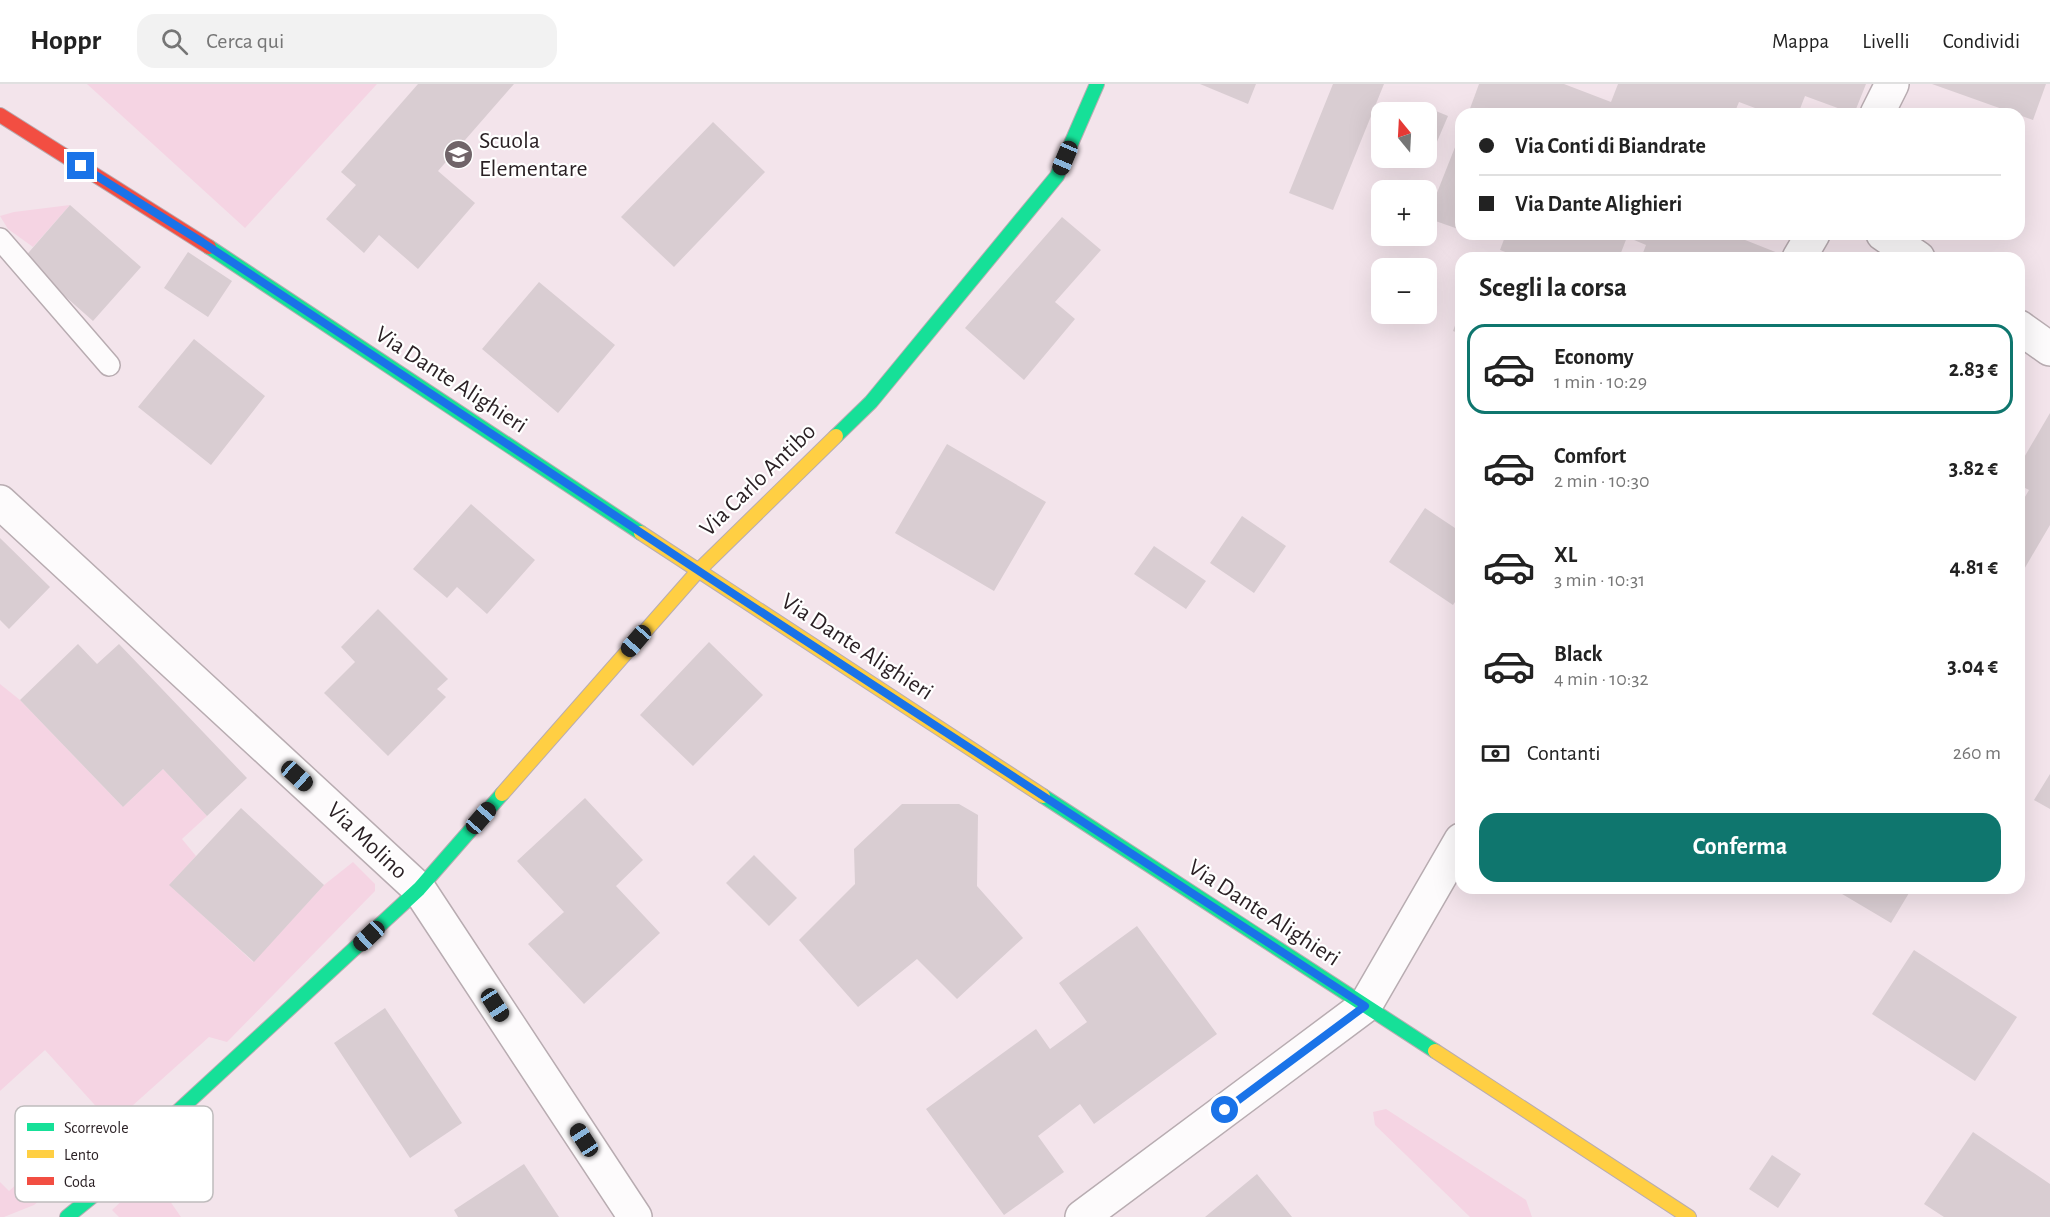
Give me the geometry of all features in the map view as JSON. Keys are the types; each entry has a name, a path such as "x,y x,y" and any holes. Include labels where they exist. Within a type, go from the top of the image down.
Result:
{"street":[{"name":"Via Carlo Antibo","path":"184,1106 419,889 698,570 871,402 1057,176 1097,84"},
{"path":"1880,108 1892,84"},
{"name":"Via Dante Alighieri","path":"0,115 202,242 698,570 1689,1217"},
{"path":"1891,240 1909,252"},
{"path":"2025,331 2050,348"},
{"name":"Via Molino","path":"0,502 419,889 635,1217"},
{"path":"1082,1217 1365,1006 1455,850"},
{"name":"Via Carlo Antibo","path":"67,1217 85,1202"}],"lane":[{"path":"0,239 109,365"}],"shaded area":[{"path":"87,84 377,84 245,228"},
{"path":"70,205 33,247 8,229 0,216 14,212"},
{"path":"0,684 20,700 123,807 163,769 207,816 182,839 196,856 170,885 253,962 324,885 353,862 375,884 375,891 227,1042 209,1037 132,1106 96,1106 45,1050 0,1091"},
{"path":"1386,1109 1526,1200 1532,1217 1470,1217 1375,1125 1373,1112"},
{"path":"0,1182 9,1191 15,1186 15,1202 38,1202 0,1217"},
{"path":"120,1202 171,1202 181,1217 119,1217 112,1210"}],"building":[{"path":"418,84 514,84 438,171 475,203 418,269 379,235 364,253 326,219 356,185 341,172"},
{"path":"1200,84 1256,84 1248,104"},
{"path":"1333,84 1384,84 1377,102 1371,102 1371,116 1333,210 1289,193"},
{"path":"1479,84 1564,84 1611,102 1618,84 1866,84 1856,108 1838,108 1805,96 1800,108 1755,108 1739,102 1736,108 1470,108"},
{"path":"1932,84 2046,84 2033,120 2025,117 2025,108 1999,108"},
{"path":"1437,111 1448,116 1437,142"},
{"path":"713,122 765,172 674,267 621,217"},
{"path":"1455,147 1455,228 1437,222 1437,193"},
{"path":"70,205 141,267 93,321 23,259"},
{"path":"1062,217 1101,250 1055,302 1075,319 1024,380 965,328"},
{"path":"1504,240 1626,240 1621,252 1505,252 1500,250"},
{"path":"1634,240 1745,240 1775,252 1643,252 1646,245"},
{"path":"188,252 232,281 208,317 164,288"},
{"path":"539,282 615,345 558,413 482,349"},
{"path":"194,339 265,396 211,465 138,407"},
{"path":"2050,413 2050,525 2025,568 2025,497 2029,490 2025,488 2025,456"},
{"path":"947,444 1046,502 994,591 895,533"},
{"path":"471,504 535,560 487,614 457,587 447,598 413,569"},
{"path":"1425,508 1455,528 1455,602 1453,605 1389,562"},
{"path":"1242,516 1286,546 1254,593 1210,563"},
{"path":"0,538 50,587 9,629 0,620"},
{"path":"1154,546 1206,581 1186,609 1134,574"},
{"path":"378,609 448,679 437,689 446,697 388,756 324,693 355,662 341,647"},
{"path":"709,642 763,695 693,766 640,715"},
{"path":"78,644 97,664 119,644 247,778 207,816 163,769 123,807 20,700"},
{"path":"2050,774 2050,809 2034,800"},
{"path":"585,798 643,860 616,886 660,933 584,1004 528,944 564,912 517,861"},
{"path":"902,804 959,804 978,815 977,886 1023,938 957,999 917,959 858,1007 799,940 855,884 854,849"},
{"path":"241,808 324,885 254,962 169,885"},
{"path":"754,855 797,898 769,926 726,883"},
{"path":"1842,894 1908,894 1891,923"},
{"path":"1137,926 1217,1034 1094,1124 1080,1104 1038,1136 1064,1172 1004,1215 926,1109 1036,1029 1050,1049 1087,1022 1059,983"},
{"path":"1914,950 2017,1017 1975,1081 1872,1014"},
{"path":"385,1008 462,1123 410,1158 334,1043"},
{"path":"1973,1132 2050,1184 2050,1217 1944,1217 1924,1204"},
{"path":"1772,1155 1801,1174 1778,1208 1749,1189"},
{"path":"524,1164 559,1217 458,1217 454,1210"},
{"path":"1257,1174 1292,1217 1205,1217"}],"traffic: fast":[{"path":"836,436 871,402 1057,176 1097,84"},
{"path":"209,247 641,533"},
{"path":"184,1106 419,889 502,794"},
{"path":"1043,796 1435,1051"},
{"path":"67,1217 85,1202"}],"traffic: slow":[{"path":"502,794 698,571 836,436"},
{"path":"641,533 1043,796"},
{"path":"1435,1051 1689,1217"}],"traffic: jam":[{"path":"0,115 209,247"}],"place":[{"name":"Scuola Elementare","path":"458,155"}],"route":[{"path":"81,166 202,242 717,583 1365,1006 1225,1110"}]}
